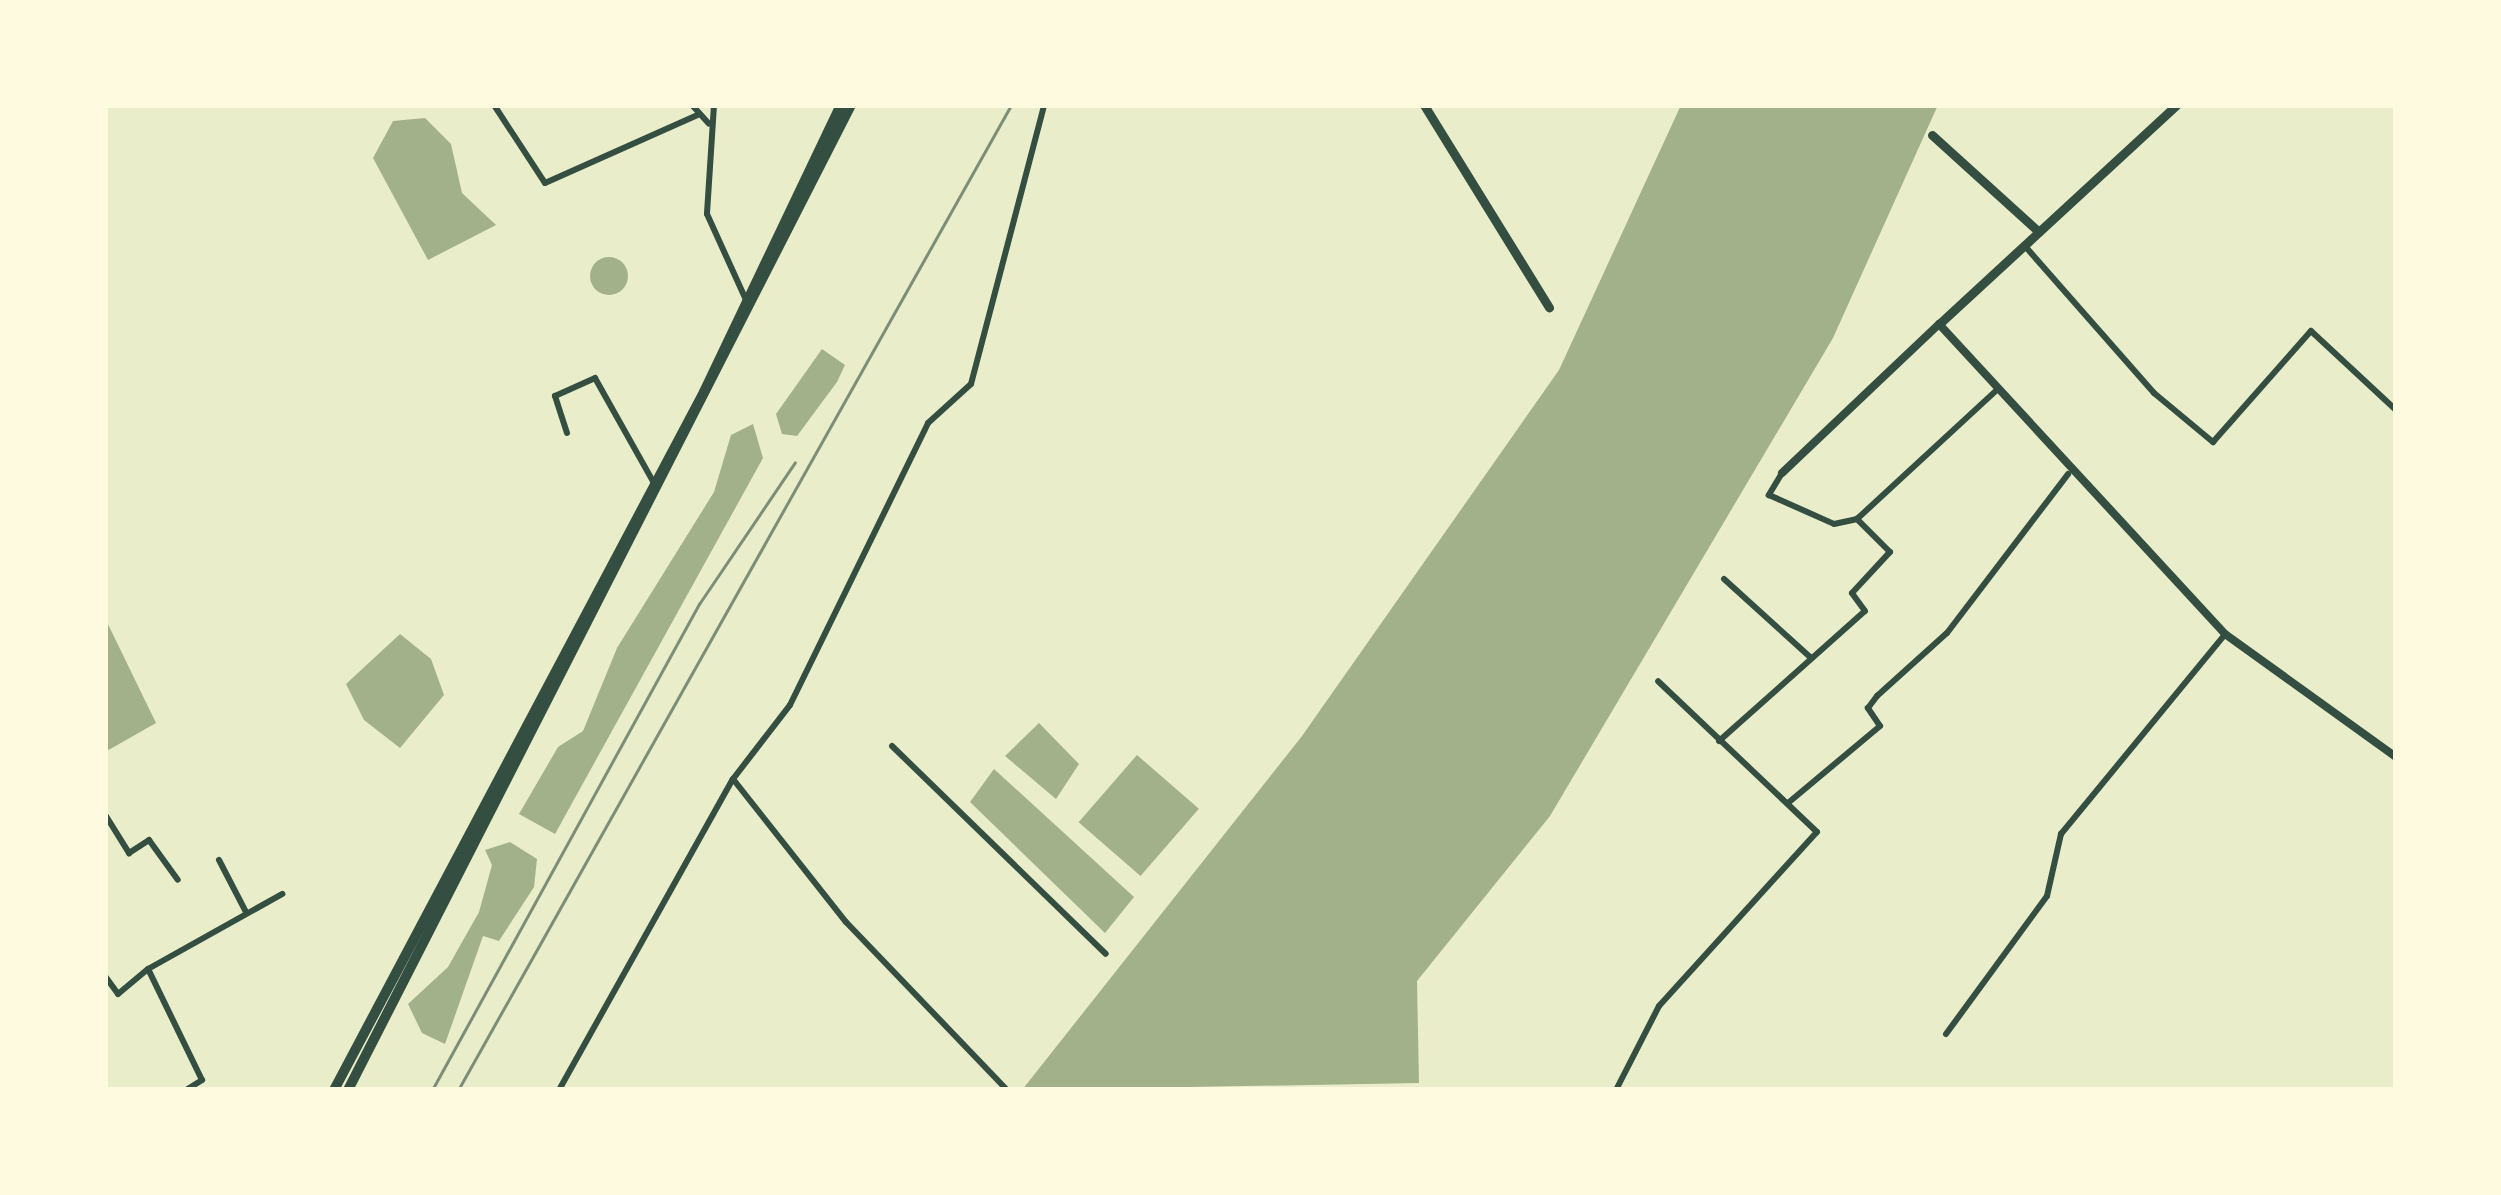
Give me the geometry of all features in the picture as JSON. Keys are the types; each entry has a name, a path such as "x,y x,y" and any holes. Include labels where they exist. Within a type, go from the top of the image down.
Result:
{"highway":[{"path":"334,1090 748,304 841,105"},
{"path":"348,1090 851,105"}],"main road":[{"path":"1424,105 1549,307"},
{"path":"1939,324 2176,105"},
{"path":"1932,135 2039,232"}],"street":[{"path":"494,105 545,183 698,115"},
{"path":"692,105 709,124"},
{"path":"713,105 707,214 748,304"},
{"path":"559,1090 733,779 790,705 928,423 980,364 1044,105"},
{"path":"2024,245 2154,393 2213,442 2311,331 2396,410"},
{"path":"1997,390 1857,519 1834,524 1769,495 1782,473 1939,324 1997,390 2068,474 2225,634 2396,757"},
{"path":"567,433 555,396 595,378 654,483"},
{"path":"1786,805 1880,726 1868,708 1876,696 1947,633 2068,474"},
{"path":"1719,741 1864,610 1852,593 1890,552 1857,519"},
{"path":"1724,579 1811,658"},
{"path":"1946,1034 2047,896 2061,834 2225,634"},
{"path":"1616,1090 1659,1006 1817,832 1658,681"},
{"path":"892,746 1106,954"},
{"path":"733,779 846,922 1006,1089"},
{"path":"105,816 129,853 149,840 178,880"},
{"path":"219,860 246,913"},
{"path":"105,976 118,994 148,969 282,894"},
{"path":"148,969 202,1080 186,1090"}],"shaded area":[{"path":"1681,105 1938,105 1833,338 1550,816 1417,981 1419,1083 1022,1090 1302,736 1559,370"},
{"path":"425,118 451,144 462,193 496,225 428,260 373,158 393,121"},
{"path":"609,257 622,263 628,276 622,289 609,295 596,289 590,276 596,263"},
{"path":"822,349 845,365 837,382 797,436 782,434 776,414"},
{"path":"753,424 763,458 555,834 519,814 558,747 583,731 617,648 714,492 731,435"},
{"path":"105,618 156,723 105,752"},
{"path":"400,634 431,659 444,695 400,748 364,720 346,684"},
{"path":"1039,723 1079,764 1056,799 1005,756"},
{"path":"1137,755 1199,809 1140,876 1079,822"},
{"path":"994,769 1134,897 1105,933 970,802"},
{"path":"510,842 537,859 534,887 499,941 483,936 445,1044 422,1033 408,1004 448,967 479,912 492,865 485,850"}],"railway":[{"path":"458,1090 1011,105"},
{"path":"432,1090 699,604 795,462"}]}
